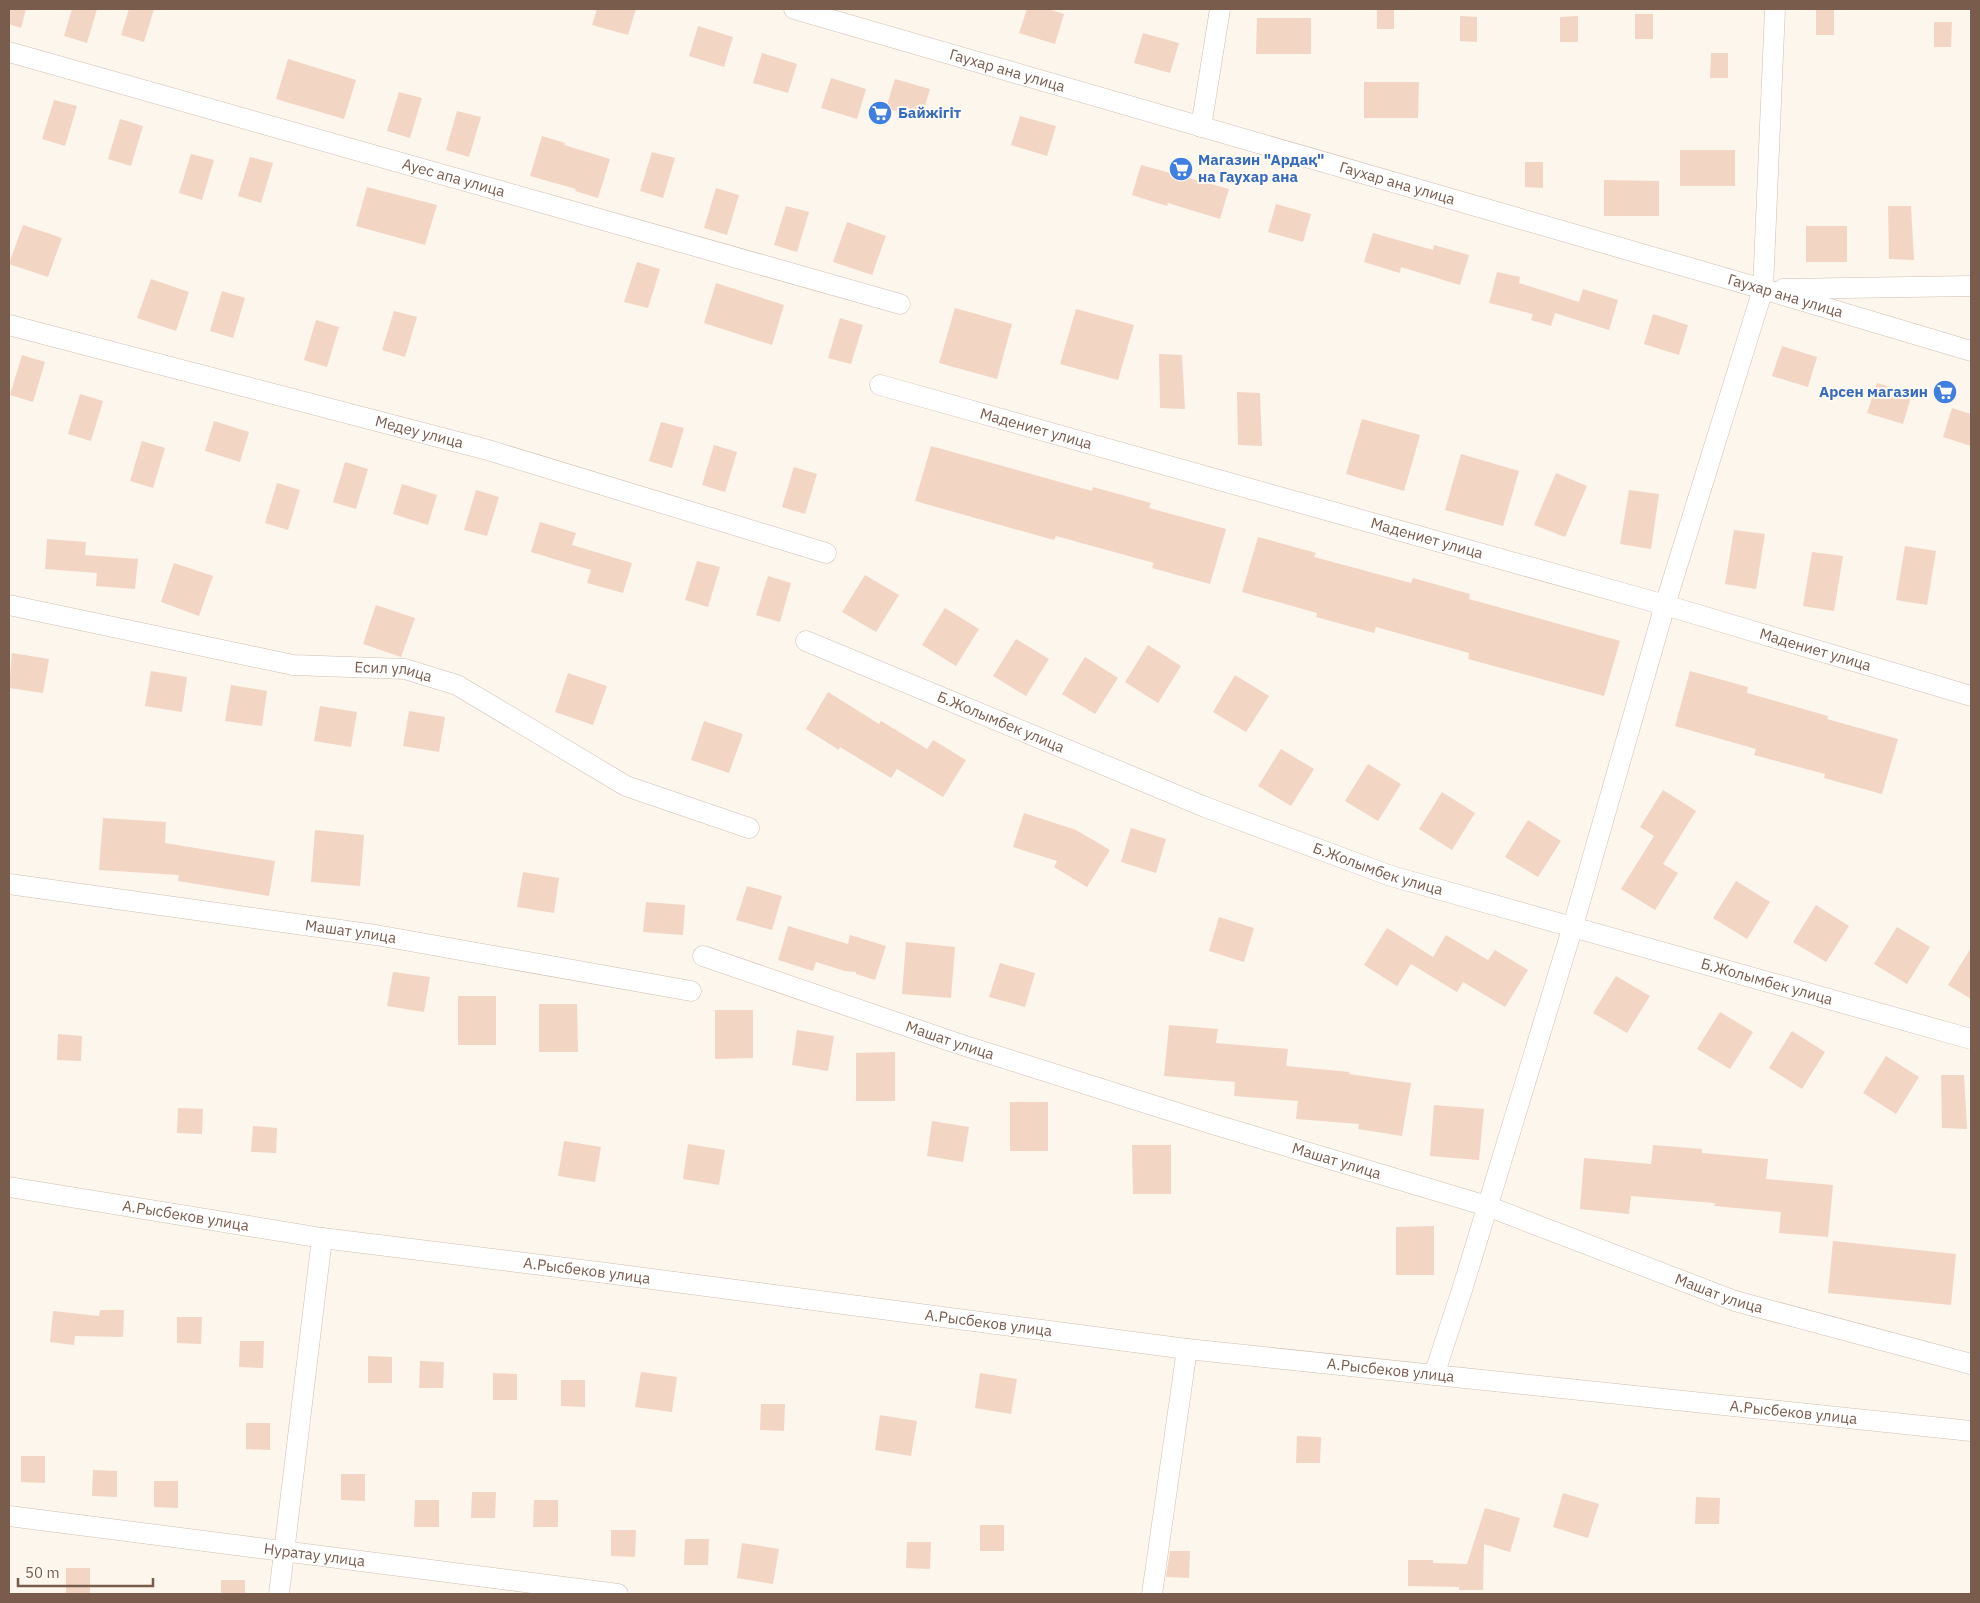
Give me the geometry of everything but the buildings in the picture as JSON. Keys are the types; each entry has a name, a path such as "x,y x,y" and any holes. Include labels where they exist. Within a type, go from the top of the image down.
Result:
{"street":[{"name":"Гаухар ана улица","path":"794,9 1764,289 1971,351"},
{"path":"1201,127 1220,9"},
{"path":"1434,1374 1573,926 1665,605 1764,289 1775,9"},
{"name":"Ауес апа улица","path":"9,52 900,304"},
{"path":"1764,289 1971,286"},
{"name":"Медеу улица","path":"9,325 488,450 826,553"},
{"name":"Мадениет улица","path":"880,385 1665,605 1971,696"},
{"name":"Есил улица","path":"9,605 293,665 405,669 457,685 626,786 749,828"},
{"name":"Б.Жолымбек улица","path":"806,641 1205,807 1391,876 1971,1039"},
{"name":"Машат улица","path":"9,884 376,935 691,991"},
{"name":"Машат улица","path":"703,956 956,1043 1206,1122 1487,1206 1735,1301 1971,1364"},
{"name":"А.Рысбеков улица","path":"9,1187 322,1238 1187,1349 1971,1431"},
{"path":"279,1594 322,1238"},
{"path":"1152,1594 1187,1349"},
{"name":"Нуратау улица","path":"9,1516 618,1594"}],"place":[{"name":"Байжігіт","path":"880,113"},
{"name":"Магазин \"Ардақ\" на Гаухар ана","path":"1181,169"},
{"name":"Арсен магазин","path":"1945,392"}]}
